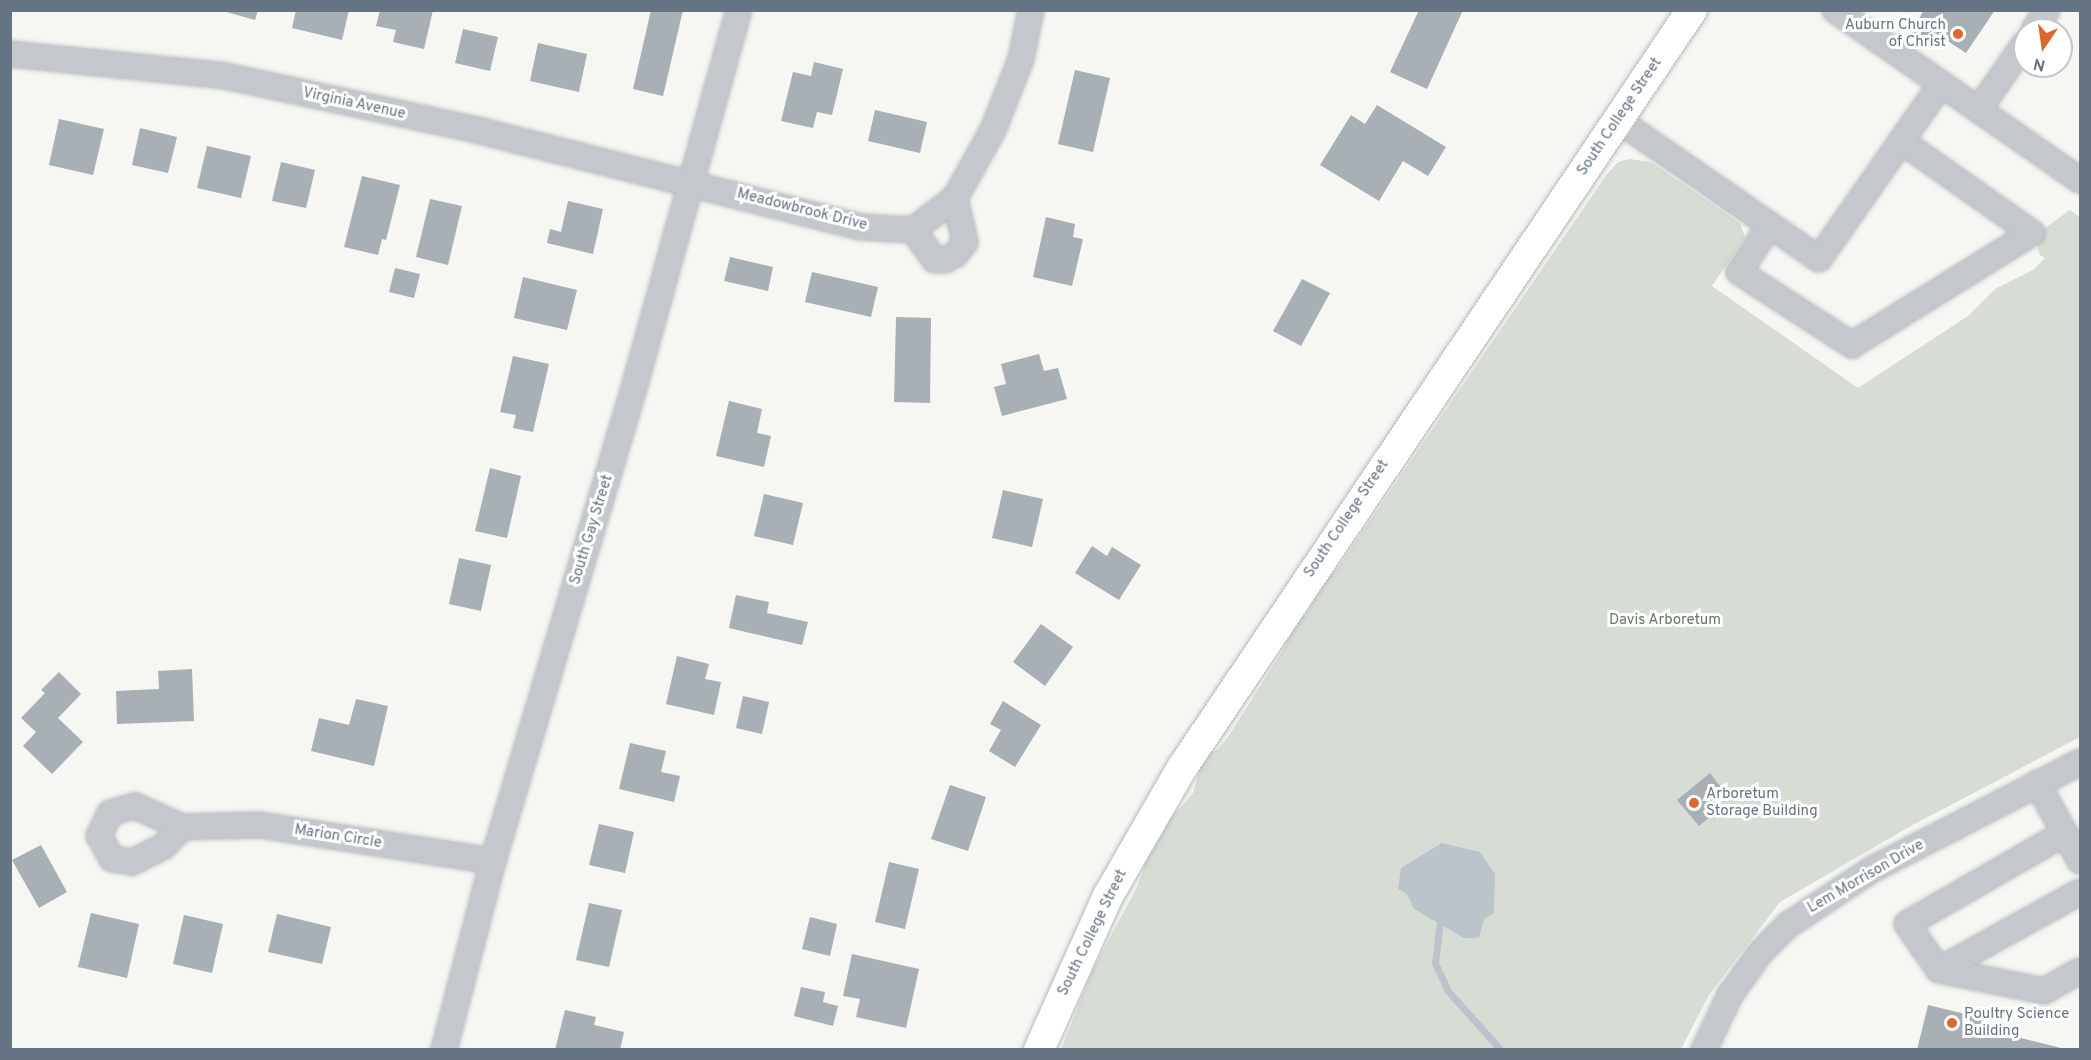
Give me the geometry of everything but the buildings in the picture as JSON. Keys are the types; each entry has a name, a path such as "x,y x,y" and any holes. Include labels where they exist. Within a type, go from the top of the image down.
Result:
{"main road":[{"name":"South College Street","path":"1039,1050 1108,896 1182,768 1692,10"}],"street":[{"name":"South Gay Street","path":"444,1050 493,861 692,182 739,10"},
{"path":"955,198 965,242 956,254 945,260 935,260 913,230 955,198 993,130 1021,59 1031,10"},
{"path":"1835,10 2080,180"},
{"name":"Virginia Avenue","path":"10,54 225,76 692,182"},
{"path":"1979,109 2013,60"},
{"path":"1618,120 1819,259 1941,84"},
{"path":"1770,225 1739,272 1852,345 2032,233 1901,141"},
{"name":"Meadowbrook Drive","path":"692,182 860,227 913,230"},
{"name":"Lem Morrison Drive","path":"1704,1050 1730,995 1760,953 1788,925 1871,870 2080,762"},
{"path":"2037,783 2075,846 1907,924 1939,970 2044,991 2080,971"},
{"name":"Marion Circle","path":"182,827 260,825 493,861"},
{"path":"1939,970 2080,892"}],"green space":[{"name":"Davis Arboretum","path":"1629,159 1651,162 1740,223 1745,237 1712,286 1858,388 1968,316 1995,289 2033,270 2045,258 2040,255 2034,236 2070,210 2080,217 2080,737 1909,827 1780,902 1709,995 1681,1049 1061,1050 1092,971 1136,889 1144,868 1144,848 1159,810 1176,813 1193,793 1204,754 1217,750 1228,737 1286,645 1285,635 1296,619 1306,615 1327,575 1337,569 1607,174 1618,162"}],"shaded area":[{"path":"1442,843 1480,852 1495,874 1494,913 1484,919 1479,938 1464,938 1414,909 1407,894 1398,889 1401,868"}],"waterway":[{"path":"1440,922 1435,963 1448,991 1501,1050"}],"place":[{"name":"Auburn Church of Christ","path":"1958,34"},
{"name":"Arboretum Storage Building","path":"1694,803"},
{"name":"Poultry Science Building","path":"1952,1023"}]}
